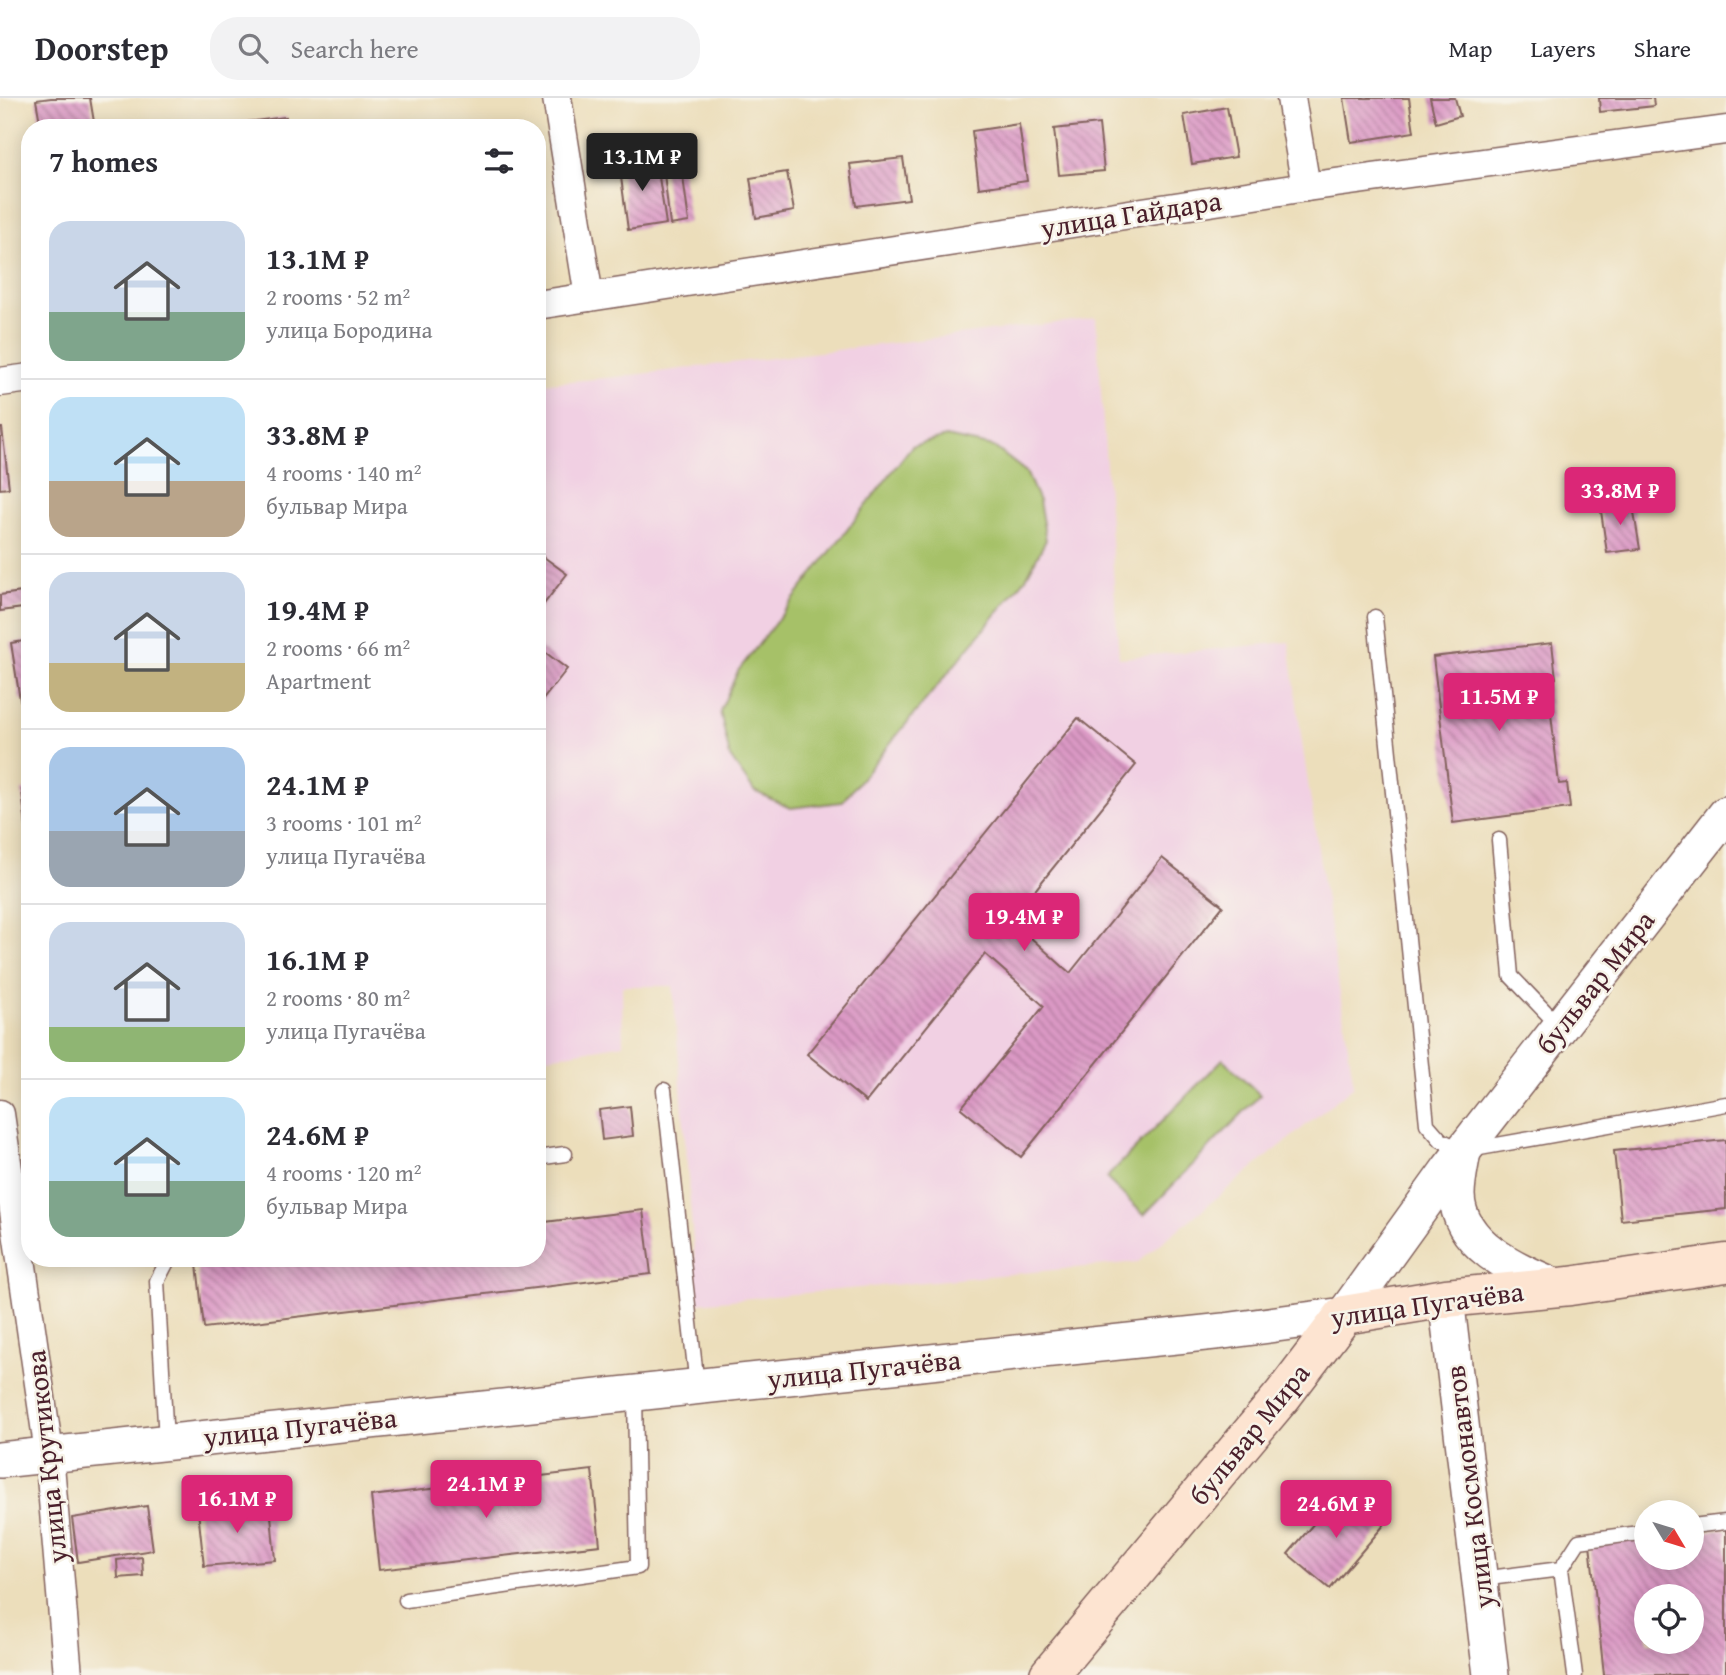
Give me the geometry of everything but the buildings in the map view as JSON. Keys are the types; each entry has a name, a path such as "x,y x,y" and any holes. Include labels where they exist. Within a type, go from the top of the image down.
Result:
{"main road":[{"name":"улица Пугачёва","path":"1344,1315 1446,1298 1557,1287 1726,1263"},
{"name":"бульвар Мира","path":"1049,1675 1283,1395 1344,1315"}],"street":[{"path":"557,98 589,297"},
{"path":"1291,98 1307,187"},
{"name":"улица Гайдара","path":"546,304 1307,187 1726,130"},
{"path":"0,382 21,378"},
{"name":"бульвар Мира","path":"1344,1315 1463,1151 1726,814"},
{"name":"улица Крутикова","path":"1,1131 21,1265"},
{"path":"1463,1151 1457,1195 1461,1216 1472,1235 1494,1255 1524,1273 1557,1287"},
{"name":"улица Крутикова","path":"21,1267 49,1453 68,1675"},
{"name":"улица Космонавтов","path":"1446,1298 1491,1675"},
{"name":"улица Пугачёва","path":"0,1460 1210,1332 1344,1315"}],"lane":[{"path":"1376,617 1427,1124 1441,1140 1463,1151 1726,1104"},
{"path":"1499,840 1511,976 1560,1027"},
{"path":"664,1090 697,1386"},
{"path":"546,1157 565,1154"},
{"path":"164,1267 157,1281 166,1441"},
{"path":"407,1600 639,1567 635,1392"},
{"path":"1704,1525 1726,1522"},
{"path":"1575,1675 1561,1569 1579,1541 1634,1534"},
{"path":"1479,1579 1561,1569"}],"shaded area":[{"path":"1096,318 1119,658 1289,642 1354,1086 1138,1262 698,1303 673,986 622,986 623,1044 546,1057 546,383 617,377"}],"green space":[{"path":"946,437 994,447 1026,472 1039,501 1046,540 1026,578 842,802 790,808 754,791 730,757 720,711 738,671 912,446"},
{"path":"1223,1059 1260,1095 1144,1215 1106,1178"}]}
